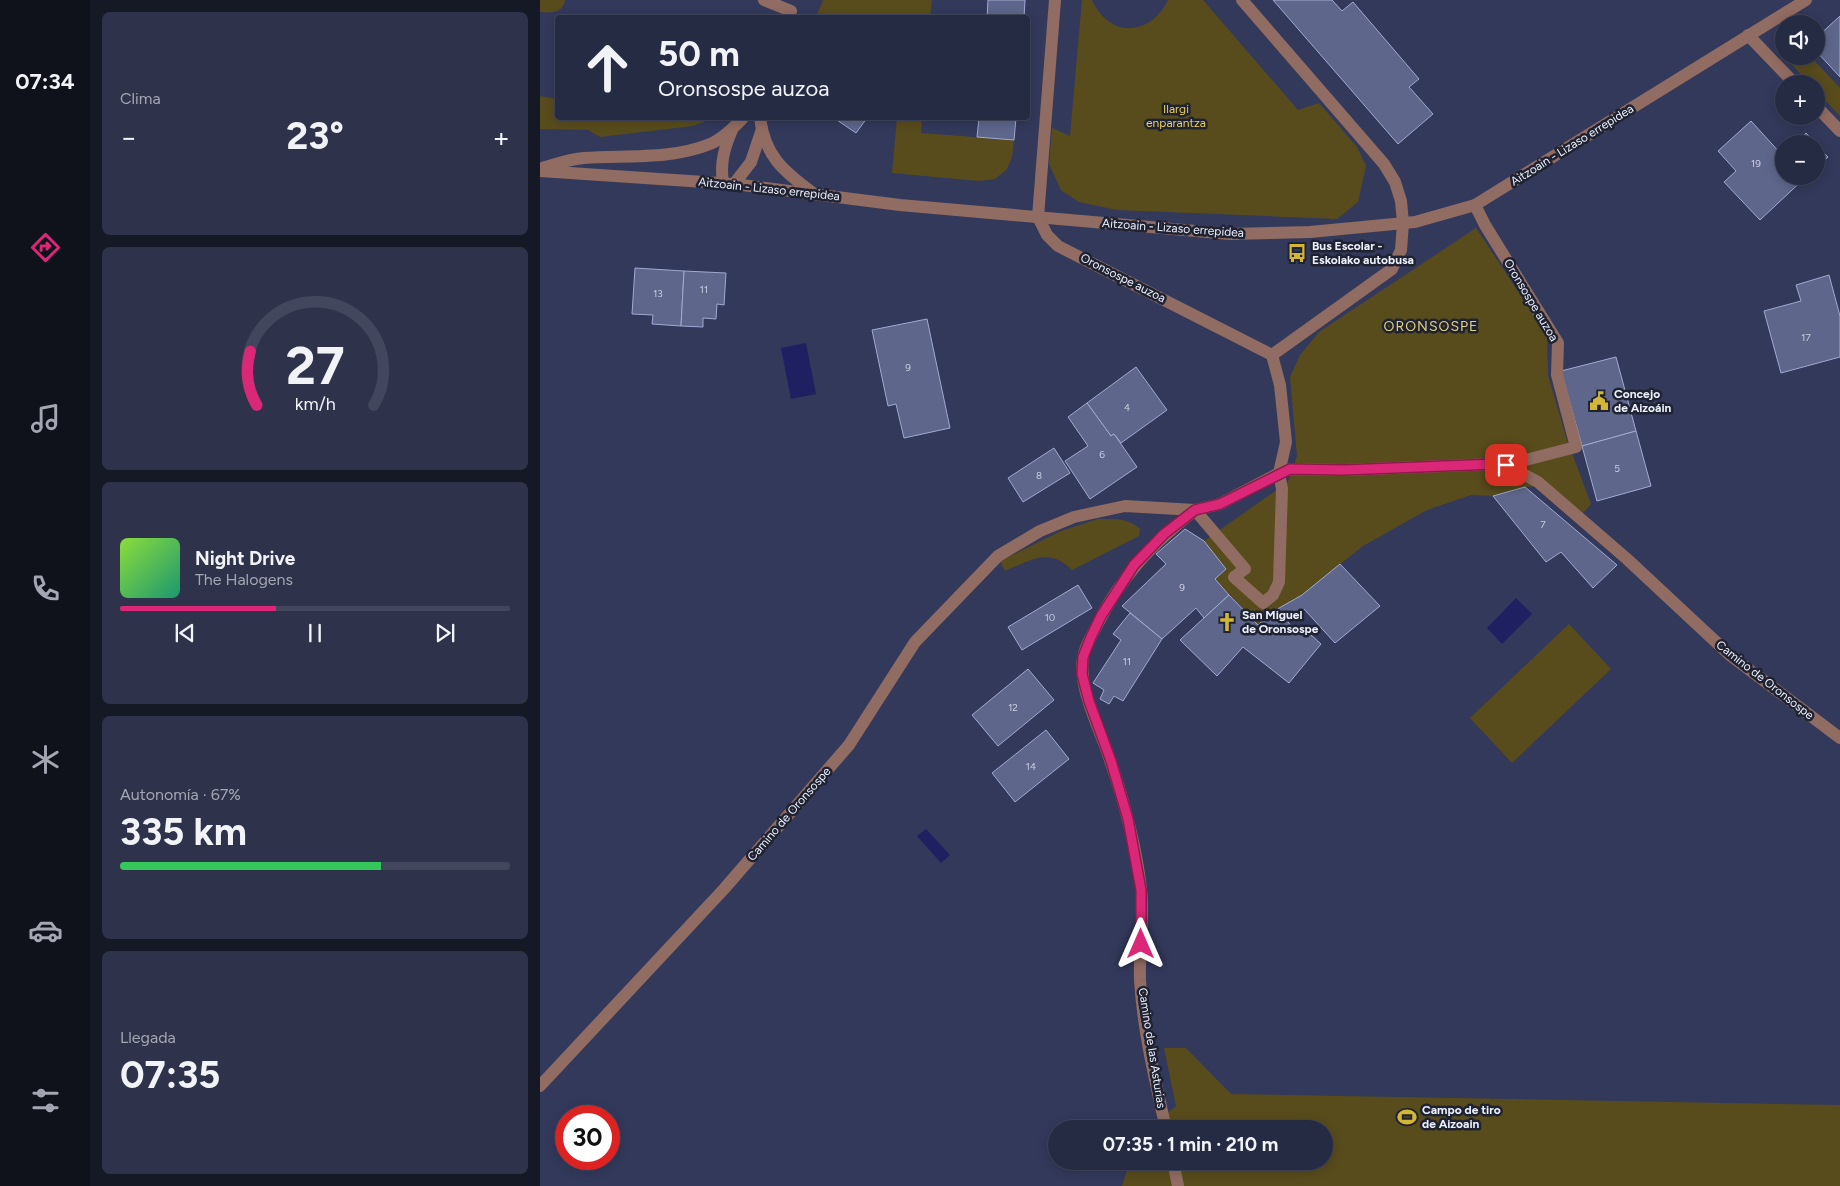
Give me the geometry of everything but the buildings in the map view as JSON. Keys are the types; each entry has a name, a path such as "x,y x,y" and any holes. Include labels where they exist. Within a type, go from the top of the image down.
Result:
{"street":[{"path":"764,0 792,9"},
{"path":"1038,217 1055,0"},
{"path":"1195,510 1246,569 1234,577 1263,603 1273,595 1278,582 1282,489 1279,473 1286,442 1280,385 1272,355 1392,269 1401,250 1403,223 1401,201 1397,188 1384,164 1242,0"},
{"name":"Aitzoain - Lizaso errepidea","path":"540,170 728,183 900,205 1230,234 1310,232 1415,222 1475,205 1806,0"},
{"path":"1748,35 1786,75"},
{"path":"1825,115 1840,131"},
{"path":"540,170 581,158 665,153 692,149 711,144 741,120"},
{"path":"733,128 724,147 721,166 728,183 751,162 761,123"},
{"path":"761,123 769,151 781,168 815,194"},
{"name":"Oronsospe auzoa","path":"1028,538 1074,517 1125,506 1195,510 1220,504 1290,469 1343,470 1506,465 1576,447 1557,375 1558,343 1485,225 1475,205"},
{"name":"Oronsospe auzoa","path":"1038,217 1048,235 1058,246 1272,355"},
{"name":"Oronsospe auzoa","path":"1506,465 1538,482 1627,559"},
{"name":"Oronsospe auzoa","path":"1111,761 1084,683 1082,674 1083,657 1101,616 1134,565 1164,534 1195,510"},
{"name":"Camino de Oronsospe","path":"540,1086 724,889 849,745 915,642 998,556 1028,538"},
{"name":"Camino de Oronsospe","path":"1627,559 1731,656 1840,738"},
{"name":"Camino de las Asturias","path":"1111,761 1128,819 1141,890 1140,980 1151,1060 1164,1120"},
{"path":"1174,1170 1178,1186"}],"green space":[{"path":"540,0 565,0 562,8 559,10 540,12"},
{"path":"823,0 932,0 930,15 817,15"},
{"name":"Ilargi enparantza","path":"1082,0 1092,0 1099,12 1109,21 1119,26 1130,28 1141,26 1151,21 1168,0 1203,0 1298,110 1319,103 1357,147 1366,166 1358,202 1337,219 1117,210 1079,202 1061,190 1049,164 1052,128 1070,136"},
{"path":"1792,65 1818,65 1840,88 1840,116 1825,100 1825,75 1802,75"},
{"path":"540,96 555,99 555,120 709,120 693,126 600,137 588,130 540,129"},
{"path":"897,120 922,120 921,133 1014,140 1012,157 1007,169 995,179 979,181 892,173"},
{"path":"1476,228 1547,335 1548,375 1566,437 1591,504 1583,513 1550,485 1525,487 1493,496 1471,495 1427,510 1363,546 1302,595 1274,611 1258,625 1215,579 1226,569 1204,541 1288,482 1297,456 1290,377 1300,355 1319,332"},
{"path":"1098,519 1130,522 1140,529 1139,536 1072,570 1064,563 1048,557 1032,560 1005,571 1000,561 1061,531"},
{"path":"1569,624 1611,669 1512,763 1470,718"},
{"name":"Campo de tiro de Aizoain","path":"1164,1048 1186,1048 1231,1094 1840,1105 1840,1186 1122,1186 1127,1170 1333,1170 1333,1120 1159,1120 1176,1106"}],"shaded area":[{"path":"806,343 816,394 791,399 781,348"},
{"path":"1516,598 1532,614 1502,644 1487,628"},
{"path":"926,829 950,855 941,863 917,836"}],"place":[{"name":"Bus Escolar - Eskolako autobusa","path":"1297,253"},
{"name":"Concejo de Aizoáin","path":"1599,401"},
{"name":"San Miguel de Oronsospe","path":"1227,622"},
{"name":"Campo de tiro de Aizoain","path":"1407,1117"}],"district":[{"name":"ORONSOSPE","path":"1431,326"}],"route":[{"path":"1141,944 1141,890 1128,819 1082,674 1083,657 1101,616 1134,565 1164,534 1195,510 1220,504 1290,469 1343,470 1506,465"}]}
